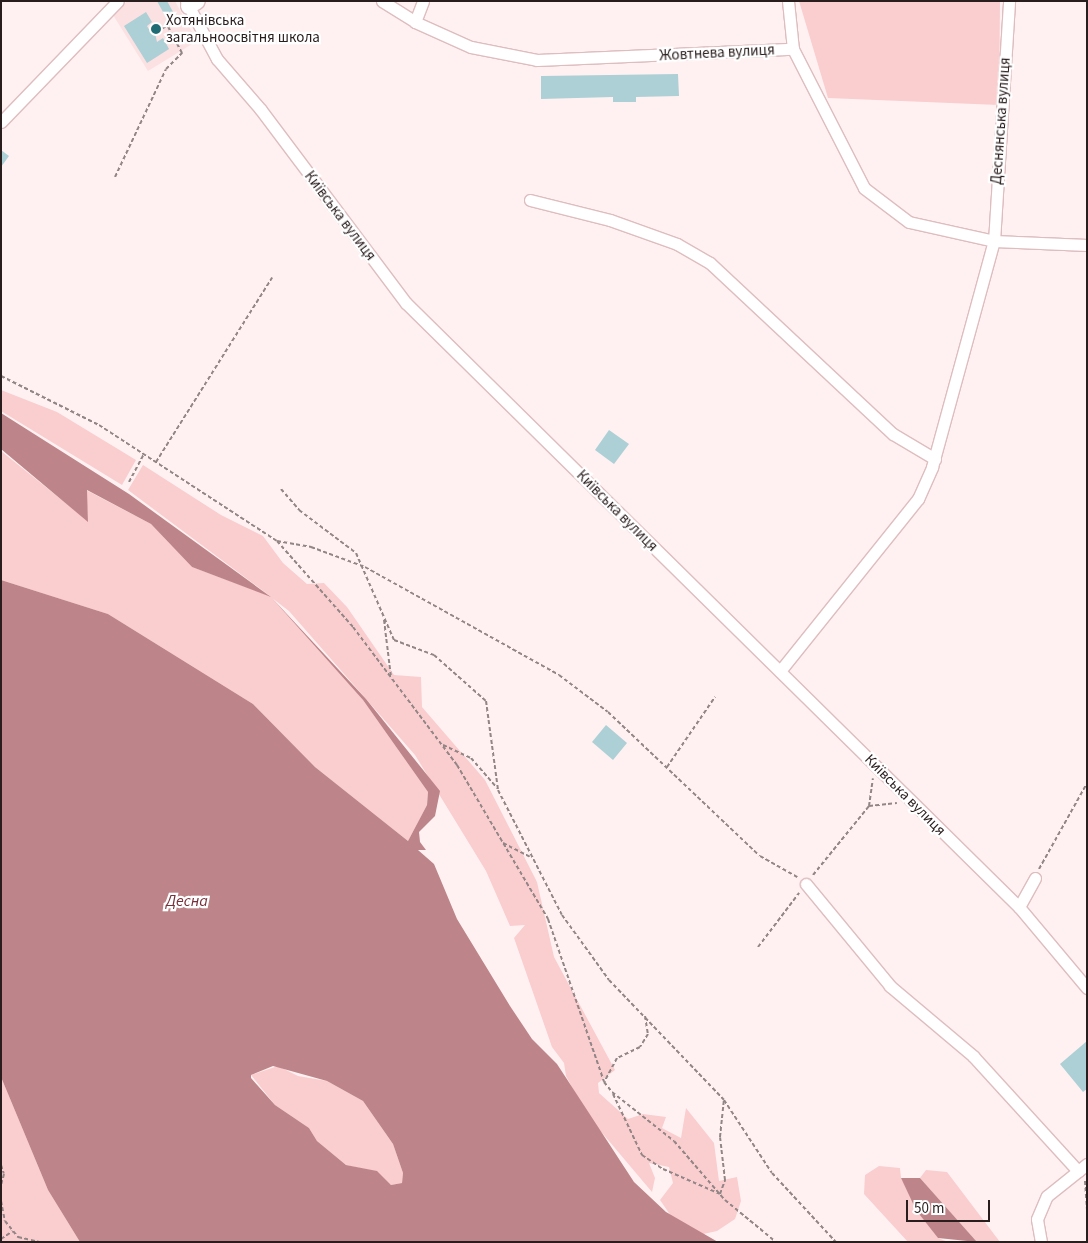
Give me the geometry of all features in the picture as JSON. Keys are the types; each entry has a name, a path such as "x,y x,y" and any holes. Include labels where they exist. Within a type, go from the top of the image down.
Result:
{"street":[{"path":"1,122 118,1"},
{"name":"Жовтнева вулиця","path":"382,1 415,22 471,48 537,60 792,49 864,188 909,222 994,241 1087,245"},
{"path":"415,22 423,1"},
{"path":"788,1 792,49"},
{"name":"Деснянська вулиця","path":"780,671 918,499 935,459 994,241 1009,1"},
{"name":"Київська вулиця","path":"191,5 217,60 261,110 406,303 1019,907 1087,988"},
{"path":"530,200 610,220 677,244 710,263 893,434 935,459"},
{"path":"1019,907 1035,878"},
{"path":"809,880 890,986 974,1056 1083,1166 1047,1196 1037,1219 1041,1242"}],"path":[{"path":"156,32 191,5"},
{"path":"115,177 166,69 182,53 167,25"},
{"path":"156,462 272,278"},
{"path":"1,376 99,424 278,541 354,627 442,745 503,843 548,919 604,1082 612,1092 674,1142 720,1194 776,1242"},
{"path":"129,482 144,454"},
{"path":"281,489 299,510 356,553 365,567 394,640 434,655 486,701 498,790"},
{"path":"278,541 311,547 365,567 559,675 608,712 760,856 792,877 809,880"},
{"path":"383,616 391,677"},
{"path":"667,767 715,697"},
{"path":"442,745 471,758 498,790 562,915 609,980 724,1100 772,1173 836,1242"},
{"path":"758,947 869,806 873,787 871,761"},
{"path":"1035,878 1087,782"},
{"path":"869,806 885,802 916,806"},
{"path":"503,843 532,858"},
{"path":"604,1082 617,1058 640,1047 648,1034 645,1016"},
{"path":"612,1092 642,1155 663,1169 720,1194"},
{"path":"720,1194 725,1180 720,1138 724,1100"},
{"path":"1,1165 1,1185"},
{"path":"1083,1166 1087,1210"},
{"path":"1,1201 5,1221 18,1237 40,1242"},
{"path":"1,1239 13,1231"}],"shaded area":[{"name":"Хотянівська загальноосвітня школа","path":"127,1 175,1 197,41 148,71 113,15"},
{"path":"799,1 1000,1 999,105 828,98"},
{"path":"1,390 57,412 136,460 122,485 1,411"},
{"path":"1,451 88,521 86,490 151,524 192,567 270,596 128,490 143,465 221,515 263,536 283,563 307,584 324,583 347,607 394,675 421,677 422,707 485,780 537,882 554,957 615,1070 598,1083 599,1093 628,1119 643,1114 666,1117 662,1128 681,1138 686,1108 714,1143 719,1181 737,1177 741,1201 735,1219 717,1231 694,1236 673,1219 660,1200 673,1183 669,1167 649,1163 655,1178 652,1192 587,1115 566,1076 564,1063 552,1047 514,938 525,925 510,926 486,871 415,755 289,611 272,598 363,700 428,792 427,805 408,841 315,767 253,704 108,614 1,580"},
{"path":"278,1066 298,1076 327,1081 363,1101 393,1144 403,1173 402,1183 391,1185 369,1170 346,1165 317,1141 309,1128 275,1105 251,1075"},
{"path":"1,1077 48,1190 80,1242 1,1242"},
{"path":"879,1166 900,1168 901,1178 938,1238 948,1242 908,1242 864,1194 865,1175"},
{"path":"926,1170 947,1172 1000,1242 977,1242 920,1178"}],"water":[{"path":"1,413 129,494 271,597 192,567 151,524 87,490 88,522 1,449"},
{"name":"Десна","path":"1,580 108,614 253,704 315,767 408,841 427,805 428,792 363,700 271,597 366,699 440,791 435,816 419,832 420,842 426,850 418,850 434,864 457,919 532,1039 557,1064 634,1182 666,1212 718,1242 80,1242 48,1190 1,1077","holes":["273,1066 327,1081 363,1101 393,1144 403,1173 402,1183 391,1185 377,1171 346,1165 317,1141 309,1128 275,1105 251,1078 251,1075"]},
{"path":"901,1178 920,1178 977,1242 938,1238 916,1210"}],"building":[{"path":"157,1 167,1 177,19 169,23"},
{"path":"146,12 152,22 147,26 150,31 154,29 157,42 163,38 169,49 147,63 124,26"},
{"path":"678,74 679,96 636,97 636,102 613,102 613,97 541,99 541,76"},
{"path":"1,150 9,156 1,167"},
{"path":"609,430 629,444 614,464 595,450"},
{"path":"606,725 627,743 613,760 592,742"},
{"path":"1087,1041 1087,1089 1083,1092 1060,1064"}],"place":[{"name":"Хотянівська загальноосвітня школа","path":"156,29"}]}
